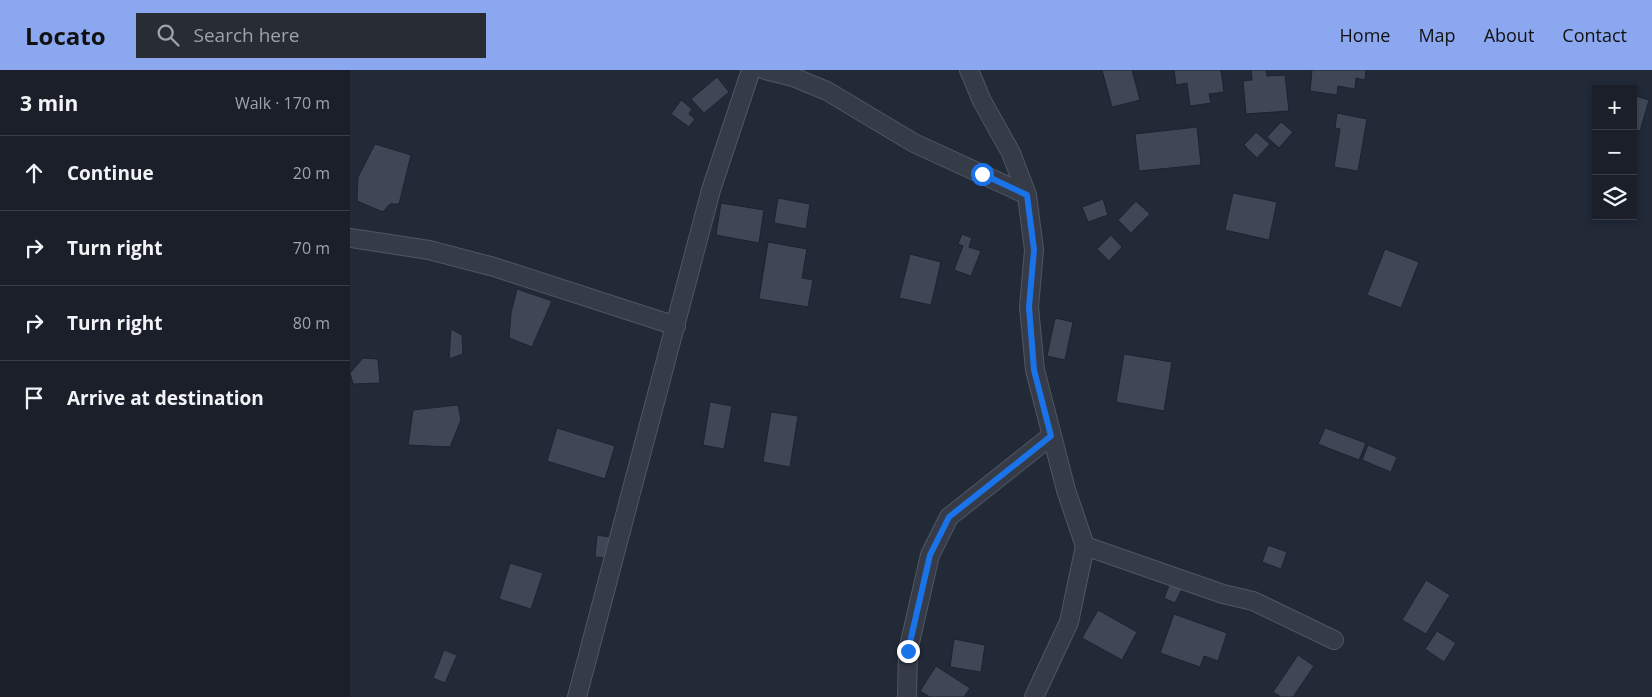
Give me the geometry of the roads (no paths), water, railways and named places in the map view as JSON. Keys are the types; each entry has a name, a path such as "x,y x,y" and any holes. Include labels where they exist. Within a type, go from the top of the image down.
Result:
{"street":[{"path":"576,697 711,190 751,70"},
{"path":"765,70 793,77 828,91 921,147 1027,195"},
{"path":"969,70 982,101 1011,153 1027,195 1034,250 1029,307 1034,370 1066,490 1085,546 1070,622 1034,697"},
{"path":"350,238 428,250 494,268 676,326"},
{"path":"907,697 908,651 930,555 949,517 1051,436"},
{"path":"1085,546 1223,594 1253,601 1334,640"}]}
